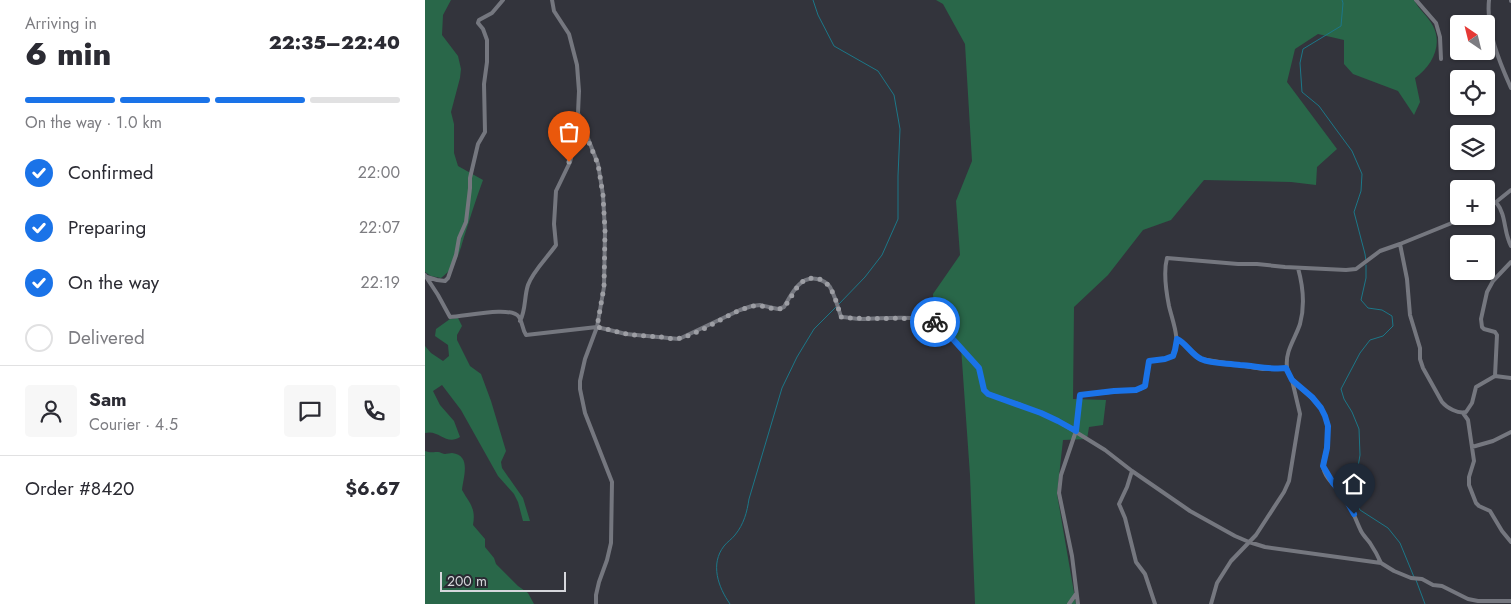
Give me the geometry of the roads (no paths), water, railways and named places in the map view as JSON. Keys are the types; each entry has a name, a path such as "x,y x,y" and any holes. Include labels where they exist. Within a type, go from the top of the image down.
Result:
{"street":[{"path":"426,276 441,281 445,281 448,278 456,255 459,238 466,222 470,178 478,144 485,132 484,84 487,40 483,29 478,23 479,20 492,13 503,0"},
{"path":"552,0 554,11 569,34 577,65 579,119 598,164 603,195 605,231 604,287 597,327 585,359 579,389 587,419 612,482 611,543 596,595 597,604"},
{"path":"1416,0 1436,24 1441,58"},
{"path":"1489,0 1491,24 1499,61 1511,88"},
{"path":"520,321 524,315 527,287 531,278 556,245 554,224 556,191 573,150 571,131 579,119"},
{"path":"1511,190 1496,202 1504,215 1507,240 1511,246"},
{"path":"1078,604 1072,556 1059,492 1061,475 1076,431 1080,395 1140,389 1145,386 1149,361 1173,356 1177,339 1167,294 1165,272 1167,258 1298,268 1356,269 1380,251 1450,224"},
{"path":"1400,244 1407,280 1410,315 1420,348 1420,359 1423,368 1446,407 1463,413 1468,420 1473,461 1469,485 1476,503 1490,511 1511,542"},
{"path":"1495,376 1497,335 1495,332 1484,329 1481,319 1487,292 1493,281 1511,262"},
{"path":"1211,604 1217,583 1231,561 1256,535 1289,481 1300,414 1292,380 1286,368 1289,348 1300,324 1302,312 1303,297 1298,268"},
{"path":"426,276 450,317 496,312 517,315 526,335 597,327 627,334 679,339 746,308 760,305 778,309 784,307 797,287 808,279 819,279 826,283 841,317 858,319 912,318 934,322 941,326 979,368 984,390 988,394 1041,413 1076,431 1190,510 1249,542 1265,547 1381,563 1394,571 1411,578 1422,579 1433,585 1442,586 1468,599 1511,601"},
{"path":"1177,339 1201,359 1212,362 1263,368 1286,368"},
{"path":"1463,413 1466,412 1472,403 1476,387 1495,376 1511,378"},
{"path":"1292,380 1312,397 1325,416 1328,426 1327,448 1323,466 1349,504 1361,533 1376,552 1381,563"},
{"path":"1472,447 1493,441 1511,432"},
{"path":"1132,471 1119,504 1125,518 1136,562 1145,574 1155,604"},
{"path":"1069,604 1076,594"}],"waterway":[{"path":"813,0 818,15 834,46 878,71 894,95 900,129 898,219 882,255 865,277 839,304"},
{"path":"1342,0 1341,26 1303,49 1300,63 1302,92 1319,106 1352,151 1362,174 1361,191 1354,212 1366,261"},
{"path":"1366,265 1366,278 1361,300 1368,308 1382,310 1392,316 1393,326 1383,336 1370,340 1360,353 1341,389 1359,429 1360,455 1353,496 1360,510 1388,528 1400,543 1414,577"},
{"path":"730,604 719,583 717,560 724,546 738,531 745,518 782,388 797,357 814,329 836,307"},
{"path":"1416,580 1425,604"}]}
